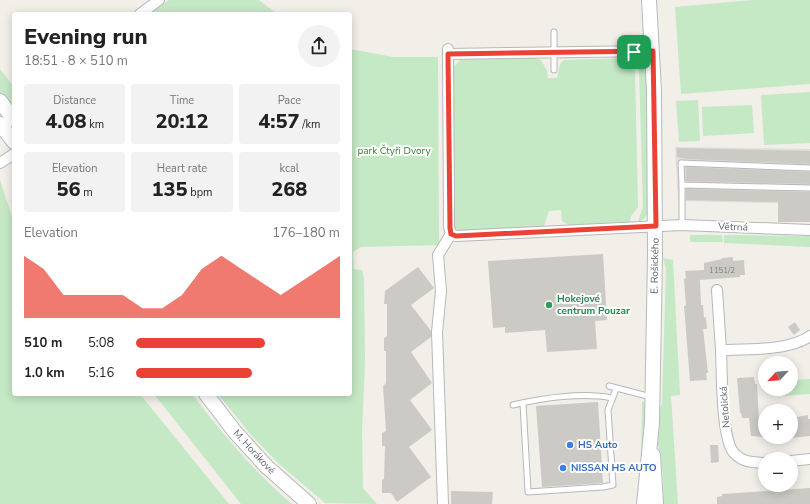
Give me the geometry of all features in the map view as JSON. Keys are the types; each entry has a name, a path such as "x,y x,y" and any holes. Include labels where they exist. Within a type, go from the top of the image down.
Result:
{"street":[{"path":"143,12 159,0"},
{"name":"E. Rošického","path":"644,504 652,397 656,226 653,51 650,0"},
{"path":"444,504 437,332 441,291 438,255 451,234 448,52 554,53 653,51"},
{"path":"0,101 12,117"},
{"path":"0,124 12,139"},
{"path":"0,163 12,155"},
{"name":"Větrná","path":"451,234 456,236 682,225 810,230"},
{"name":"Netolická","path":"716,290 726,432 733,452 746,462 758,463"},
{"path":"721,350 784,346 805,340 810,336"},
{"name":"M. Horákové","path":"208,396 235,432 267,467 309,504"},
{"name":"E. Rošického","path":"650,437 655,469 656,504"},
{"path":"798,460 810,459"}],"lane":[{"path":"554,32 554,70"},
{"path":"682,225 682,163 810,168"},
{"path":"682,185 810,188"},
{"path":"609,386 652,397"},
{"path":"523,403 528,492 613,485 608,410 616,389"},
{"path":"514,405 534,400 599,395 612,398"}],"shaded area":[{"path":"675,147 810,149 810,204 678,201"}],"green space":[{"path":"169,0 259,0 274,12 151,12"},
{"path":"752,0 810,0 810,84 681,94 675,7"},
{"name":"park Čtyři Dvory","path":"352,49 393,57 438,57 439,245 361,247 353,252 354,269 362,270 364,278 365,361 362,431 363,488 377,504 325,503 278,463 252,436 220,396 352,396"},
{"path":"534,58 541,60 547,71 548,78 557,78 560,64 564,60 630,58 631,68 635,71 638,207 631,216 630,222 569,225 562,221 561,210 549,211 544,226 537,229 458,231 453,226 454,67 460,60"},
{"path":"637,58 642,59 648,66 648,213 644,219 638,222 643,206 639,69"},
{"path":"0,69 12,84 12,109 0,94"},
{"path":"810,92 810,143 764,145 761,95"},
{"path":"698,100 700,141 679,142 676,101"},
{"path":"752,105 754,133 703,136 702,107"},
{"path":"0,180 12,217 12,396 142,396 229,504 0,504"},
{"path":"690,235 722,235 723,242 691,242"},
{"path":"724,235 810,236 810,247 724,243"},
{"path":"663,258 673,260 680,395 671,396 678,504 663,504 663,475 657,431 657,422 662,404 666,269"},
{"path":"810,379 810,394 798,395 798,380"},
{"path":"156,396 194,396 239,452 278,492 292,504 241,504"},
{"path":"642,401 645,403 647,412 641,471"}],"building":[{"path":"677,148 810,151 810,164 687,159 677,157"},
{"path":"686,167 810,172 810,184 686,181"},
{"path":"686,189 810,192 810,222 778,222 778,202 686,200"},
{"name":"Hokejové centrum Pouzar","path":"603,254 607,320 595,321 597,349 547,352 545,330 505,333 505,327 493,328 488,261"},
{"path":"733,257 733,261 744,260 745,275 740,275 740,277 700,280 701,305 703,305 704,318 706,317 707,329 703,329 708,373 706,373 707,380 690,381 684,306 686,306 684,279 686,278 685,271 704,270 704,263 722,258"},
{"path":"418,267 434,288 411,305 431,331 431,337 411,352 432,383 410,400 432,430 409,447 431,477 397,502 391,493 382,493 385,446 382,446 382,433 386,431 383,386 386,383 386,351 384,351 384,338 387,336 387,304 384,304 385,291"},
{"path":"795,322 800,330 794,335 788,327"},
{"path":"754,377 755,384 757,384 758,436 751,436 749,418 742,418 740,413 737,378"},
{"name":"HS Auto","path":"598,402 603,483 542,487 536,406"},
{"path":"808,415 808,419 810,419 810,436 798,437 798,417"},
{"path":"710,445 718,445 719,462 711,463"},
{"path":"810,488 810,504 717,504 717,497 722,496 722,494 758,492 798,492 798,489"},
{"path":"451,491 493,492 492,504 451,504"}],"place":[{"name":"Hokejové centrum Pouzar","path":"549,305"},
{"name":"HS Auto","path":"570,445"},
{"name":"NISSAN HS AUTO","path":"563,468"}],"route":[{"path":"653,51 656,226 456,236 451,234 448,54 634,52 653,51"}]}
